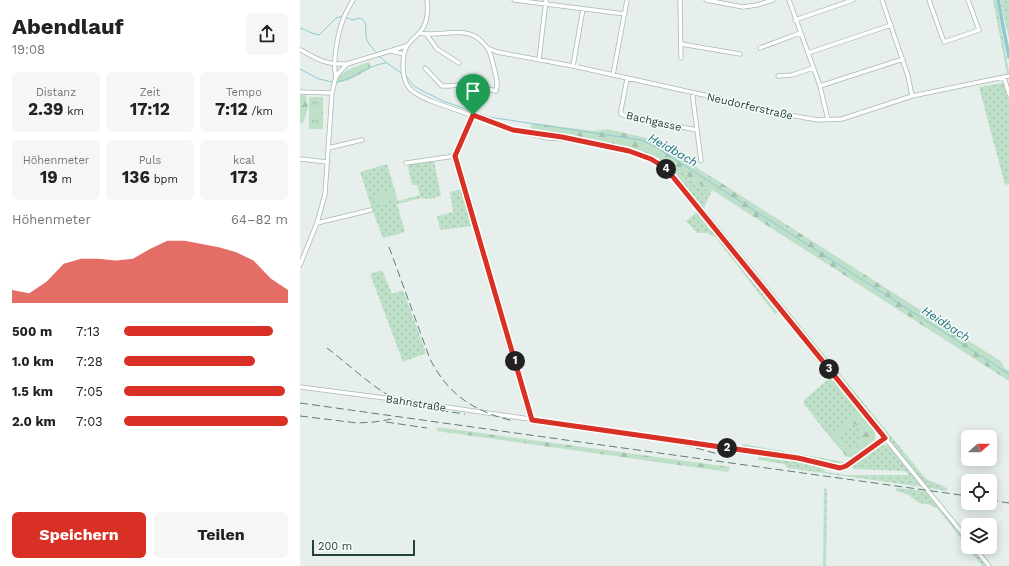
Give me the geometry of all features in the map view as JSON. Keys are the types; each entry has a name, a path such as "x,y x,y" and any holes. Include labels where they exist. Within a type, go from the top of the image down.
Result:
{"street":[{"path":"335,78 334,64 343,20 353,0"},
{"path":"427,0 424,26 420,33 406,46 404,54 403,70 408,88 421,97 513,130 562,137 629,151 651,159 666,169 961,531"},
{"path":"514,0 546,2 583,9 625,14"},
{"path":"613,75 627,0"},
{"path":"680,0 681,58"},
{"path":"706,0 743,7 757,5 773,0"},
{"path":"789,0 820,86 828,120"},
{"path":"795,20 853,0"},
{"path":"882,0 903,59 912,96"},
{"path":"929,0 944,42 979,30 968,0"},
{"path":"539,60 546,2"},
{"path":"572,66 583,9"},
{"path":"808,53 891,25"},
{"path":"420,33 461,32 475,35 490,49 498,85 496,91 467,84 442,86 425,68"},
{"path":"760,48 800,33"},
{"path":"426,34 437,49 459,63"},
{"path":"681,44 740,54"},
{"path":"301,50 319,61 334,64 347,64 406,46"},
{"name":"Neudorferstraße","path":"490,49 497,52 613,75 766,111 818,120 852,116 912,96 1006,77"},
{"path":"391,51 404,54"},
{"path":"820,86 903,59"},
{"path":"300,264 317,223 325,194 333,84 335,78 347,64"},
{"path":"778,76 792,75 813,68"},
{"path":"1006,77 1009,94"},
{"name":"Bachgasse","path":"627,79 621,110 622,114 629,117 697,130"},
{"path":"300,92 332,93"},
{"name":"Bachgasse","path":"693,93 702,161"},
{"path":"473,115 455,156 532,420"},
{"path":"328,148 362,140"},
{"path":"406,163 455,156"},
{"path":"300,159 327,162"},
{"path":"317,223 371,210"},
{"name":"Bahnstraße","path":"300,387 798,458 840,468 850,464 885,438"},
{"path":"980,554 989,566"}],"green space":[{"path":"993,0 996,0 1009,74 1007,74"},
{"path":"1000,0 1009,0 1009,39"},
{"path":"369,62 371,68 349,80 337,83 338,79 345,72"},
{"path":"1003,83 1009,100 1009,184 1005,185 979,87"},
{"path":"300,95 306,95 308,108 303,123 300,123"},
{"path":"309,97 323,97 323,129 309,129"},
{"path":"532,123 594,131 608,129 651,139 1002,362 1004,368 1009,371 1009,381 712,190 707,189 671,166 648,155 621,146 530,130"},
{"path":"434,161 441,196 431,199 421,198 397,204 405,232 383,238 360,172 387,164 398,201 420,195 417,185 412,185 408,167 411,164"},
{"path":"661,162 679,170 707,189 712,190 704,208 926,479 947,488 947,491 928,488 671,170"},
{"path":"393,189 396,199 376,205 373,195"},
{"path":"462,189 473,223 472,226 440,230 437,216 453,212 450,192"},
{"path":"697,212 702,214 875,428 875,432 858,412 829,436 804,404 804,400 830,378 778,312 775,314 716,238 708,233 697,233 686,221"},
{"path":"382,270 392,294 403,290 426,353 403,362 370,274"},
{"path":"858,411 875,432 875,440 853,458 846,456 829,436","holes":["853,424 862,427 861,442 852,451 836,439 847,427"]},
{"path":"853,424 862,426 861,442 852,451 836,439 847,427"},
{"path":"437,427 730,467 728,472 437,431"},
{"path":"742,444 844,463 835,464 770,450 743,447"},
{"path":"878,446 889,446 923,487 787,468 785,464 758,460 759,454 801,460 805,463 821,467 826,472 846,475 909,475 905,471 854,469 852,467"},
{"path":"824,488 827,489 826,566 823,566"},
{"path":"896,488 926,491 961,534 961,539 938,509 930,505 919,503 907,494 896,491"},
{"path":"973,554 977,554 986,566 982,566"}],"waterway":[{"path":"998,0 1009,57"},
{"name":"Heidbach","path":"300,28 319,35 336,18 343,16"},
{"name":"Heidbach","path":"346,17 352,20 360,18 364,21 366,26 367,41 377,53"},
{"name":"Heidbach","path":"379,56 401,73"},
{"path":"336,82 342,81 379,64 386,63"},
{"path":"300,69 319,79 332,82"},
{"name":"Heidbach","path":"406,76 414,86 443,101 489,117 641,140 654,146 1009,374"}],"railway":[{"path":"389,247 430,359 437,372 454,392 464,400 486,412 513,421"},
{"path":"327,348 368,381 401,402 428,409 465,414"},
{"path":"300,403 961,495"},
{"path":"300,416 357,423 393,419"},
{"path":"386,422 427,428"},
{"path":"649,439 685,445 729,457"},
{"path":"997,501 1009,503"}],"route":[{"path":"473,115 513,130 562,137 629,151 651,159 666,169 885,438 850,464 840,468 798,458 532,420 455,156 473,115"}]}
